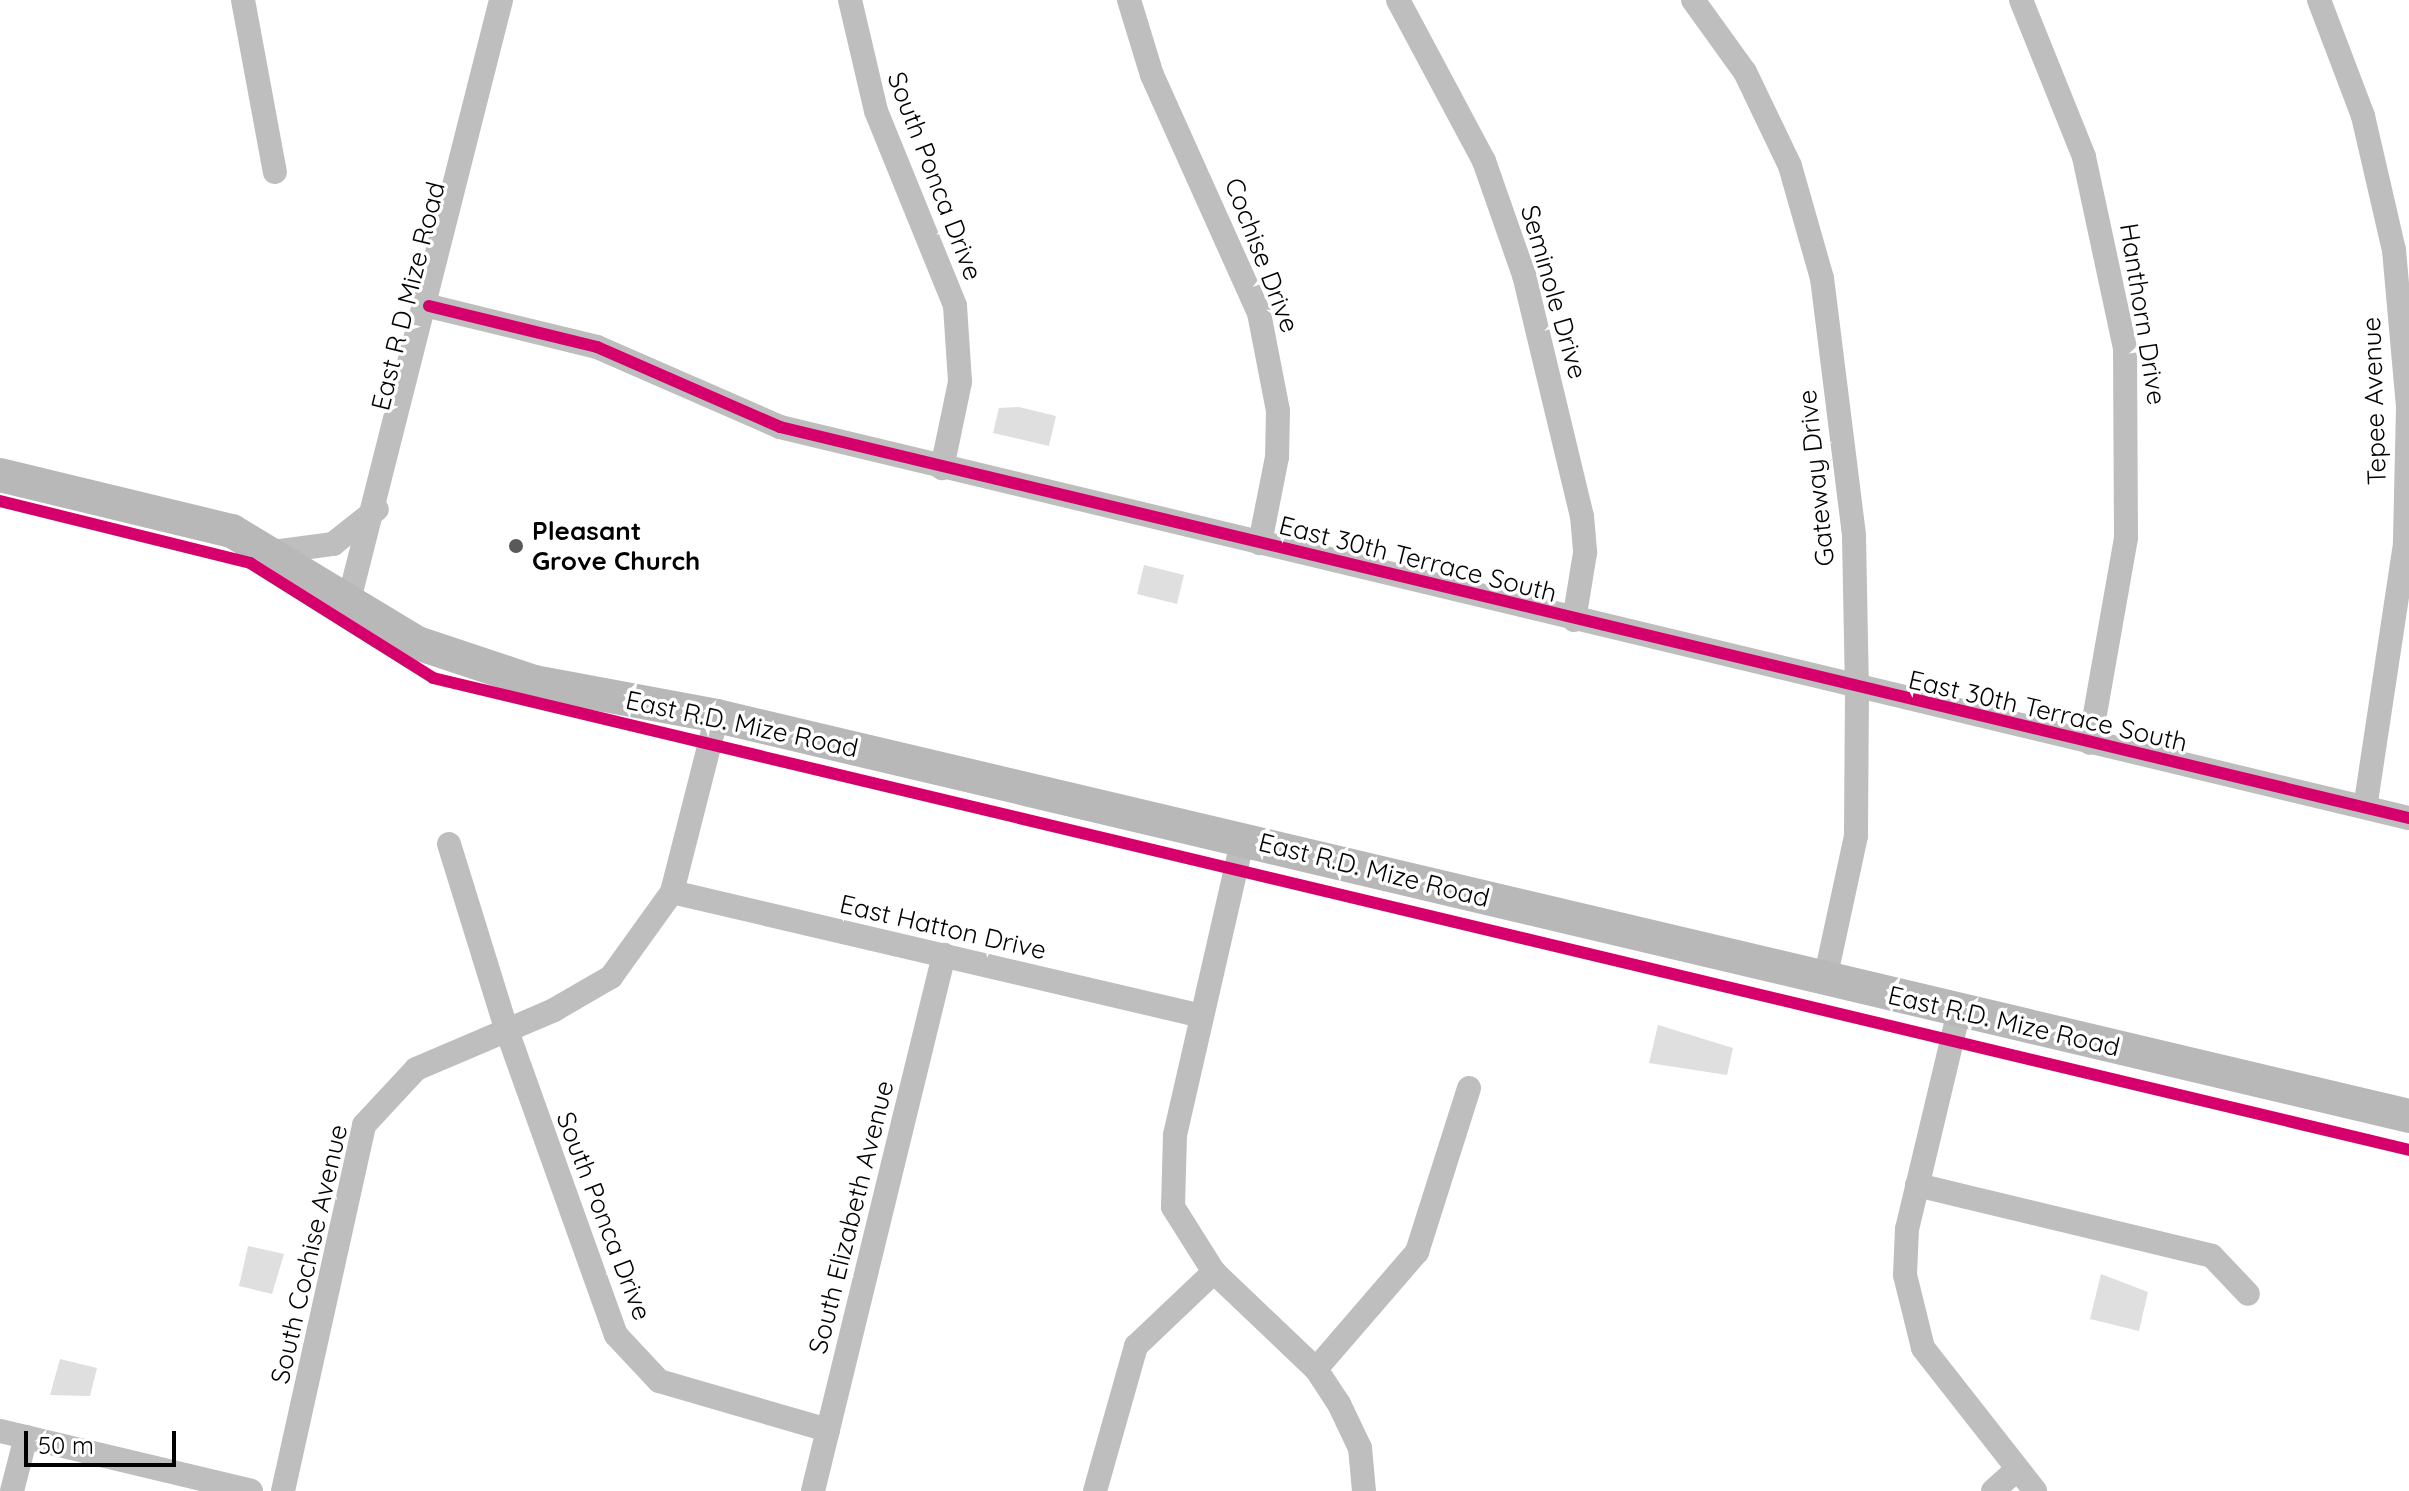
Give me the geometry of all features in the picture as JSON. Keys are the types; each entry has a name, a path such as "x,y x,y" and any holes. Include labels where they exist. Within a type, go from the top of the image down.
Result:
{"main road":[{"name":"East R.D. Mize Road","path":"0,475 232,531 273,552 417,643 534,682 717,716 2409,1116"}],"street":[{"path":"243,0 275,172"},
{"name":"East R D Mize Road","path":"349,600 377,509 429,306 501,0"},
{"name":"South Ponca Drive","path":"850,0 876,111 955,306 960,382 942,468"},
{"name":"Cochise Drive","path":"1129,0 1152,75 1259,313 1278,411 1277,457 1260,543"},
{"name":"Seminole Drive","path":"1398,0 1484,161 1524,275 1582,516 1585,553 1574,620"},
{"name":"Gateway Drive","path":"1693,0 1745,72 1790,166 1822,278 1854,536 1857,689 1856,836 1825,979"},
{"name":"Hanthorn Drive","path":"2021,0 2084,157 2125,348 2126,538 2090,743"},
{"name":"Tepee Avenue","path":"2319,0 2363,116 2394,250 2408,407 2407,544 2365,807"},
{"name":"East 30th Terrace South","path":"429,306 597,347 780,427 1857,689 2409,818"},
{"path":"273,552 333,544 377,509"},
{"name":"South Cochise Avenue","path":"283,1491 364,1125 416,1069 611,977 672,892 717,716"},
{"path":"1243,838 1175,1135 1173,1207 1214,1272 1316,1369 1360,1448 1364,1491"},
{"name":"South Ponca Drive","path":"449,844 506,1028 616,1335 659,1381 828,1430"},
{"name":"East Hatton Drive","path":"672,892 1202,1016"},
{"name":"South Elizabeth Avenue","path":"813,1491 944,955"},
{"path":"1959,1011 1917,1185 1905,1275 1923,1348 2035,1491"},
{"path":"1316,1369 1417,1252 1469,1088"},
{"path":"1917,1185 2212,1256 2248,1294"},
{"path":"1095,1491 1136,1346 1214,1272"},
{"path":"0,1431 251,1491"},
{"path":"12,1491 26,1437"},
{"path":"1993,1491 2016,1470"}],"building":[{"path":"1019,407 1056,416 1049,446 993,433 999,408"},
{"path":"1144,565 1184,575 1177,604 1137,594"},
{"path":"1658,1025 1733,1048 1727,1075 1649,1063"},
{"path":"248,1246 284,1254 272,1294 239,1286"},
{"path":"2101,1274 2148,1292 2139,1331 2090,1319"},
{"path":"60,1359 97,1368 90,1396 50,1395"}],"cycle path":[{"path":"429,306 597,347 780,427 2409,818"},
{"path":"0,501 250,563 433,678 2409,1150"}],"place":[{"name":"Pleasant Grove Church","path":"516,546"}]}
